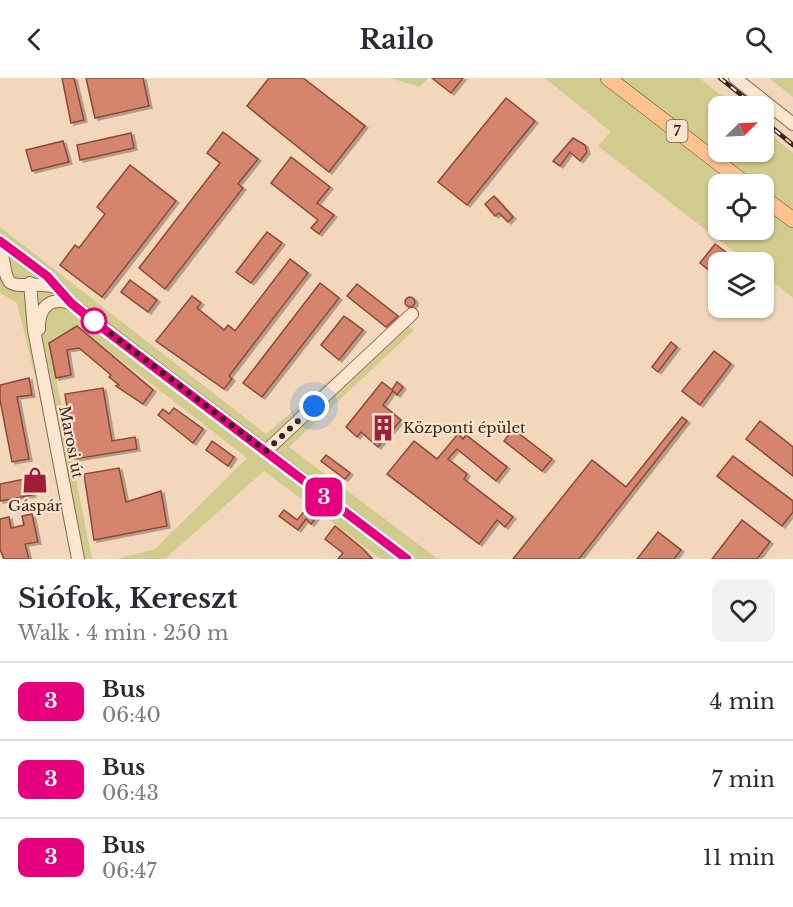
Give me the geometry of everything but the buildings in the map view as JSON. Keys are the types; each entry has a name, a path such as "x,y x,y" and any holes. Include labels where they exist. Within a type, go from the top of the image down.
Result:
{"main road":[{"name":"7","path":"608,78 733,174"},
{"path":"774,206 793,220"}],"street":[{"path":"735,78 793,124"},
{"path":"0,241 27,261 59,289 71,303 407,559"},
{"path":"0,249 7,269"},
{"path":"27,261 13,260 7,269 6,276 12,284 21,287 30,283 44,283 59,289"},
{"path":"27,261 34,275 30,283"},
{"name":"Marosi út","path":"30,283 34,330"},
{"name":"Marosi út","path":"12,284 23,298 34,330 78,559"},
{"path":"40,357 39,321 42,310 52,302 71,303"},
{"path":"266,451 412,314"}],"shaded area":[{"path":"389,78 428,78 420,87"},
{"path":"545,78 699,78 722,96 708,96 708,162 774,162 774,137 793,153 793,298 774,283 774,252 734,252 719,240 774,240 774,174 708,174 708,232 598,146 611,132"},
{"path":"769,78 793,78 793,97"},
{"path":"0,227 266,434 402,319 414,330 289,447 438,559 381,559 264,471 165,559 117,559 155,549 247,458 77,326 49,343 92,559 71,559 37,384 17,303 0,293"}],"railway":[{"path":"720,78 742,96"},
{"path":"774,129 793,145"}],"bus line":[{"name":"3","path":"0,241 47,276 71,303 88,317 407,559"}],"place":[{"name":"Központi épület","path":"383,428"},
{"name":"Gáspár","path":"35,480"}],"route":[{"path":"94,321 266,451 314,406"}]}
